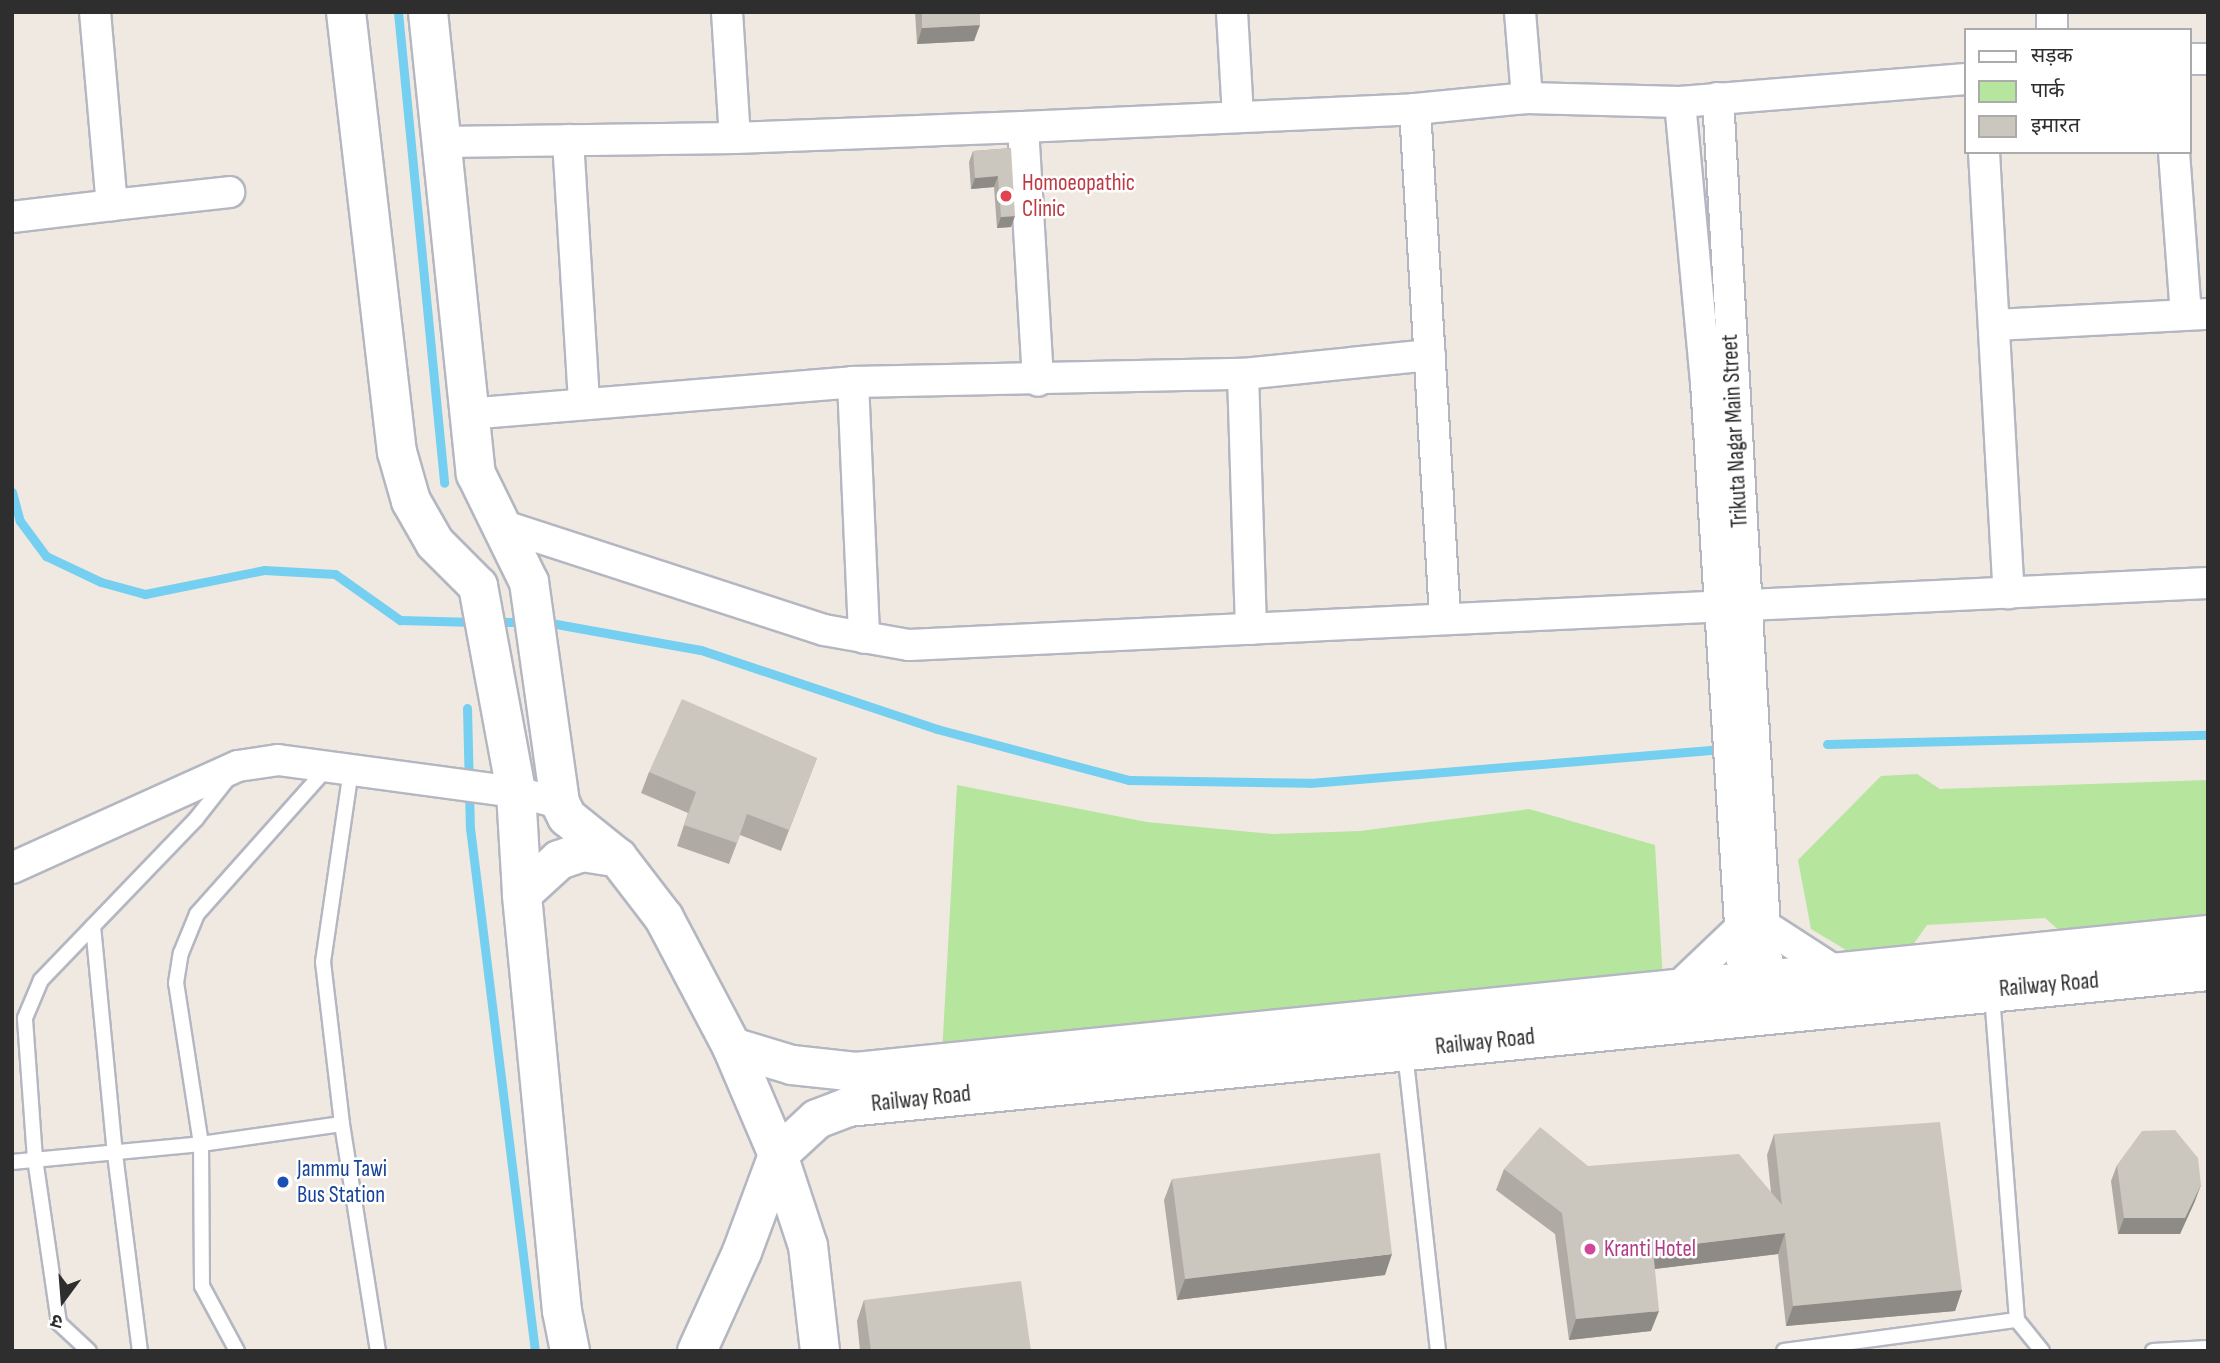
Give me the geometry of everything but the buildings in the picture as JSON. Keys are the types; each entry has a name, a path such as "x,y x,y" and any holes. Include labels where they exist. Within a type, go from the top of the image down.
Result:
{"main road":[{"path":"346,12 397,452 411,501 435,543 478,586 502,697 504,791 522,894 570,1351"},
{"path":"428,12 467,414 477,474 529,582 542,699 559,803 567,817 618,858 664,918 732,1047 778,1155 808,1246 820,1351"},
{"path":"522,894 559,860 582,852 618,858"},
{"path":"732,1047 792,1065 856,1072 1052,1069 1676,989 1757,997 1838,973 2208,935"},
{"name":"Railway Road","path":"778,1155 817,1119 848,1107 1052,1069 1405,1051 1757,997 1991,991 2208,971"},
{"path":"697,1351 742,1252 778,1155"}],"street":[{"path":"95,12 112,205"},
{"path":"727,12 735,138"},
{"path":"1232,12 1238,117"},
{"path":"1520,12 1527,98"},
{"path":"442,142 735,138 1023,127 1415,108 1527,98 1680,102 1965,79"},
{"name":"Trikuta Nagar Main Street","path":"1718,98 1732,608 1757,997"},
{"path":"1680,102 1706,383 1732,608"},
{"path":"1415,108 1445,617"},
{"path":"1023,127 1038,381"},
{"path":"568,141 584,402"},
{"path":"1983,154 1996,325 2009,593"},
{"path":"1996,325 2197,314 2174,154"},
{"path":"12,217 229,192"},
{"path":"467,414 584,402 853,382 1038,381 1242,374 1430,355"},
{"path":"1242,374 1251,629"},
{"path":"853,382 864,638"},
{"path":"504,526 824,630 909,645 970,646 1445,617 1732,608 2208,583"},
{"path":"12,868 238,766 278,760 504,791 559,803"},
{"path":"1676,989 1752,927 1838,973"}],"lane":[{"path":"89,1351 59,1323 35,1159 25,1018 41,980 196,819 238,766"},
{"path":"340,769 323,962 342,1124 379,1351"},
{"path":"237,1351 202,1286 201,1144 176,983 181,953 197,914 340,769"},
{"path":"93,926 115,1154 140,1351"},
{"path":"1991,991 2017,1320 2042,1351"},
{"path":"1405,1051 1438,1351"},
{"path":"12,1162 115,1154 342,1124"},
{"path":"1784,1351 2017,1320"},
{"path":"2153,1351 2208,1348"}],"green space":[{"path":"1917,774 1940,789 2208,780 2208,922 2070,940 2045,918 1927,925 1905,956 1851,953 1811,929 1798,860 1881,776"},
{"path":"957,785 1147,822 1273,834 1360,831 1529,809 1655,845 1663,980 942,1054"}],"waterway":[{"path":"398,12 444,483"},
{"path":"12,492 20,521 46,556 101,582 145,594 264,570 335,574 400,620 475,622"},
{"path":"492,622 527,622"},
{"path":"545,622 701,650 937,729 1129,780 1310,783 1723,749"},
{"path":"467,708 470,828 535,1351"},
{"path":"1827,744 2208,735"}],"place":[{"name":"Homoeopathic Clinic","path":"1006,196"},
{"name":"Jammu Tawi Bus Station","path":"283,1182"},
{"name":"Kranti Hotel","path":"1590,1249"}]}
